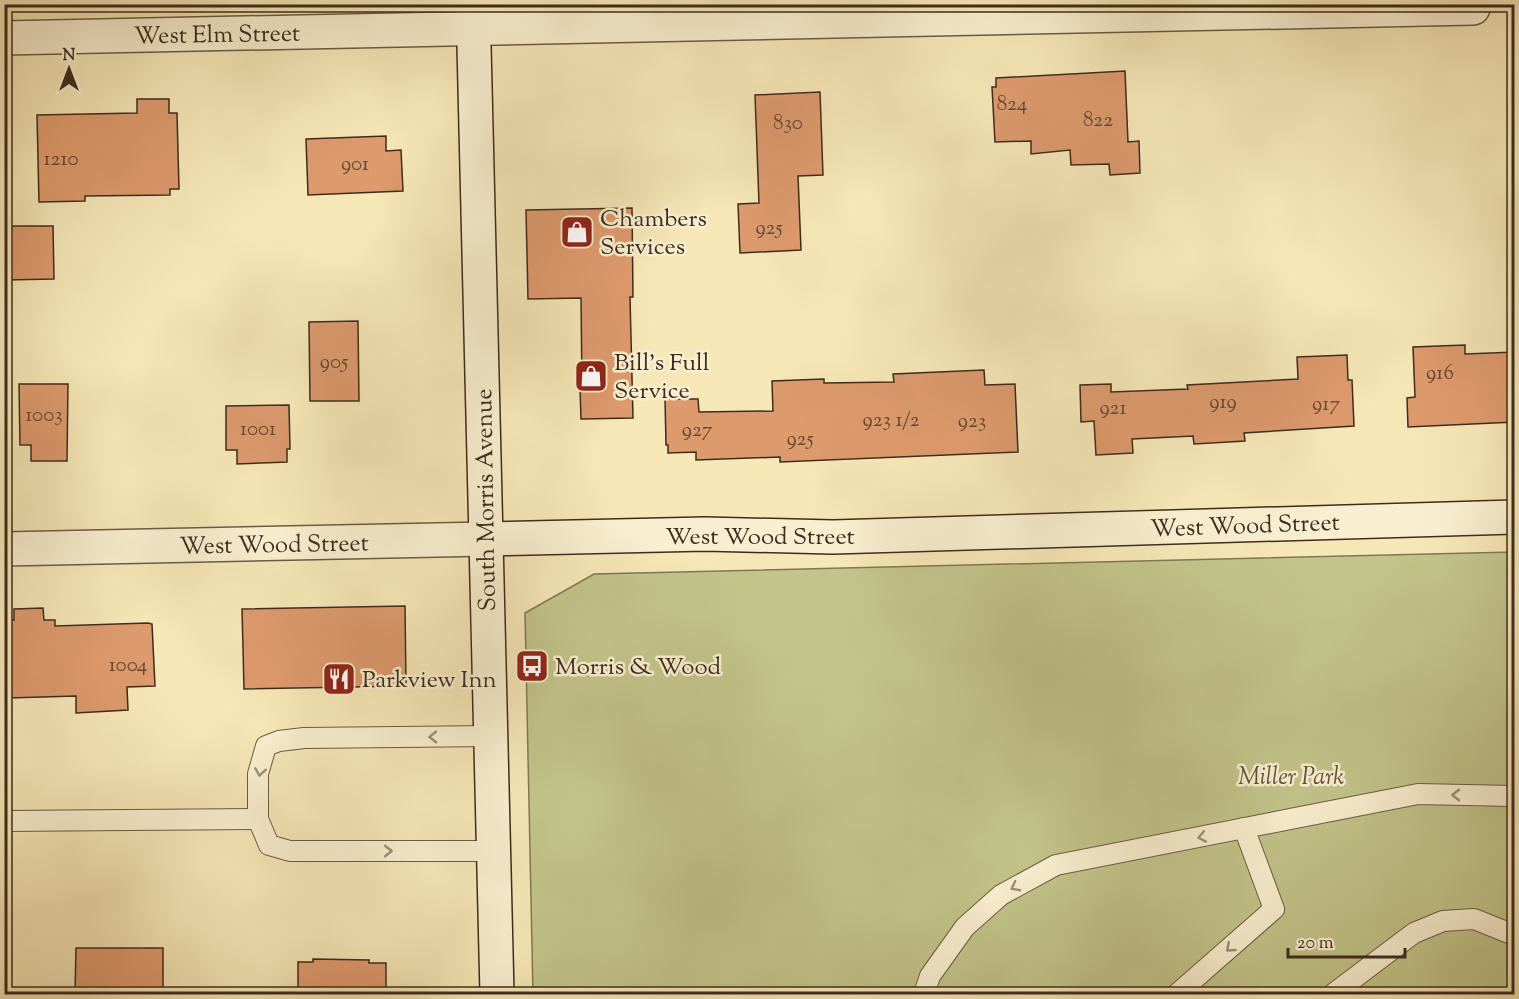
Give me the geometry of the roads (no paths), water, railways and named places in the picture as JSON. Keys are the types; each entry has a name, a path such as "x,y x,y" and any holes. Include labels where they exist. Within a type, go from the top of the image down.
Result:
{"street":[{"name":"West Elm Street","path":"4,38 473,16 1473,8"},
{"name":"South Morris Avenue","path":"473,16 497,994"},
{"name":"West Wood Street","path":"4,549 705,534 832,537 1515,517"}],"lane":[{"path":"491,736 304,738 279,741 266,746 258,774 258,819 269,845 290,851 494,851"},
{"path":"924,994 930,976 964,927 1001,895 1056,865 1418,795 1515,796"},
{"path":"4,821 258,819"},
{"path":"1177,994 1274,909 1244,828"},
{"path":"1333,994 1414,933 1443,921 1474,919 1515,934"}],"place":[{"name":"Chambers Services","path":"577,232"},
{"name":"Bill's Full Service","path":"591,376"},
{"name":"Morris & Wood","path":"532,666"},
{"name":"Parkview Inn","path":"339,679"}],"park label":[{"name":"Miller Park","path":"1291,776"}]}
